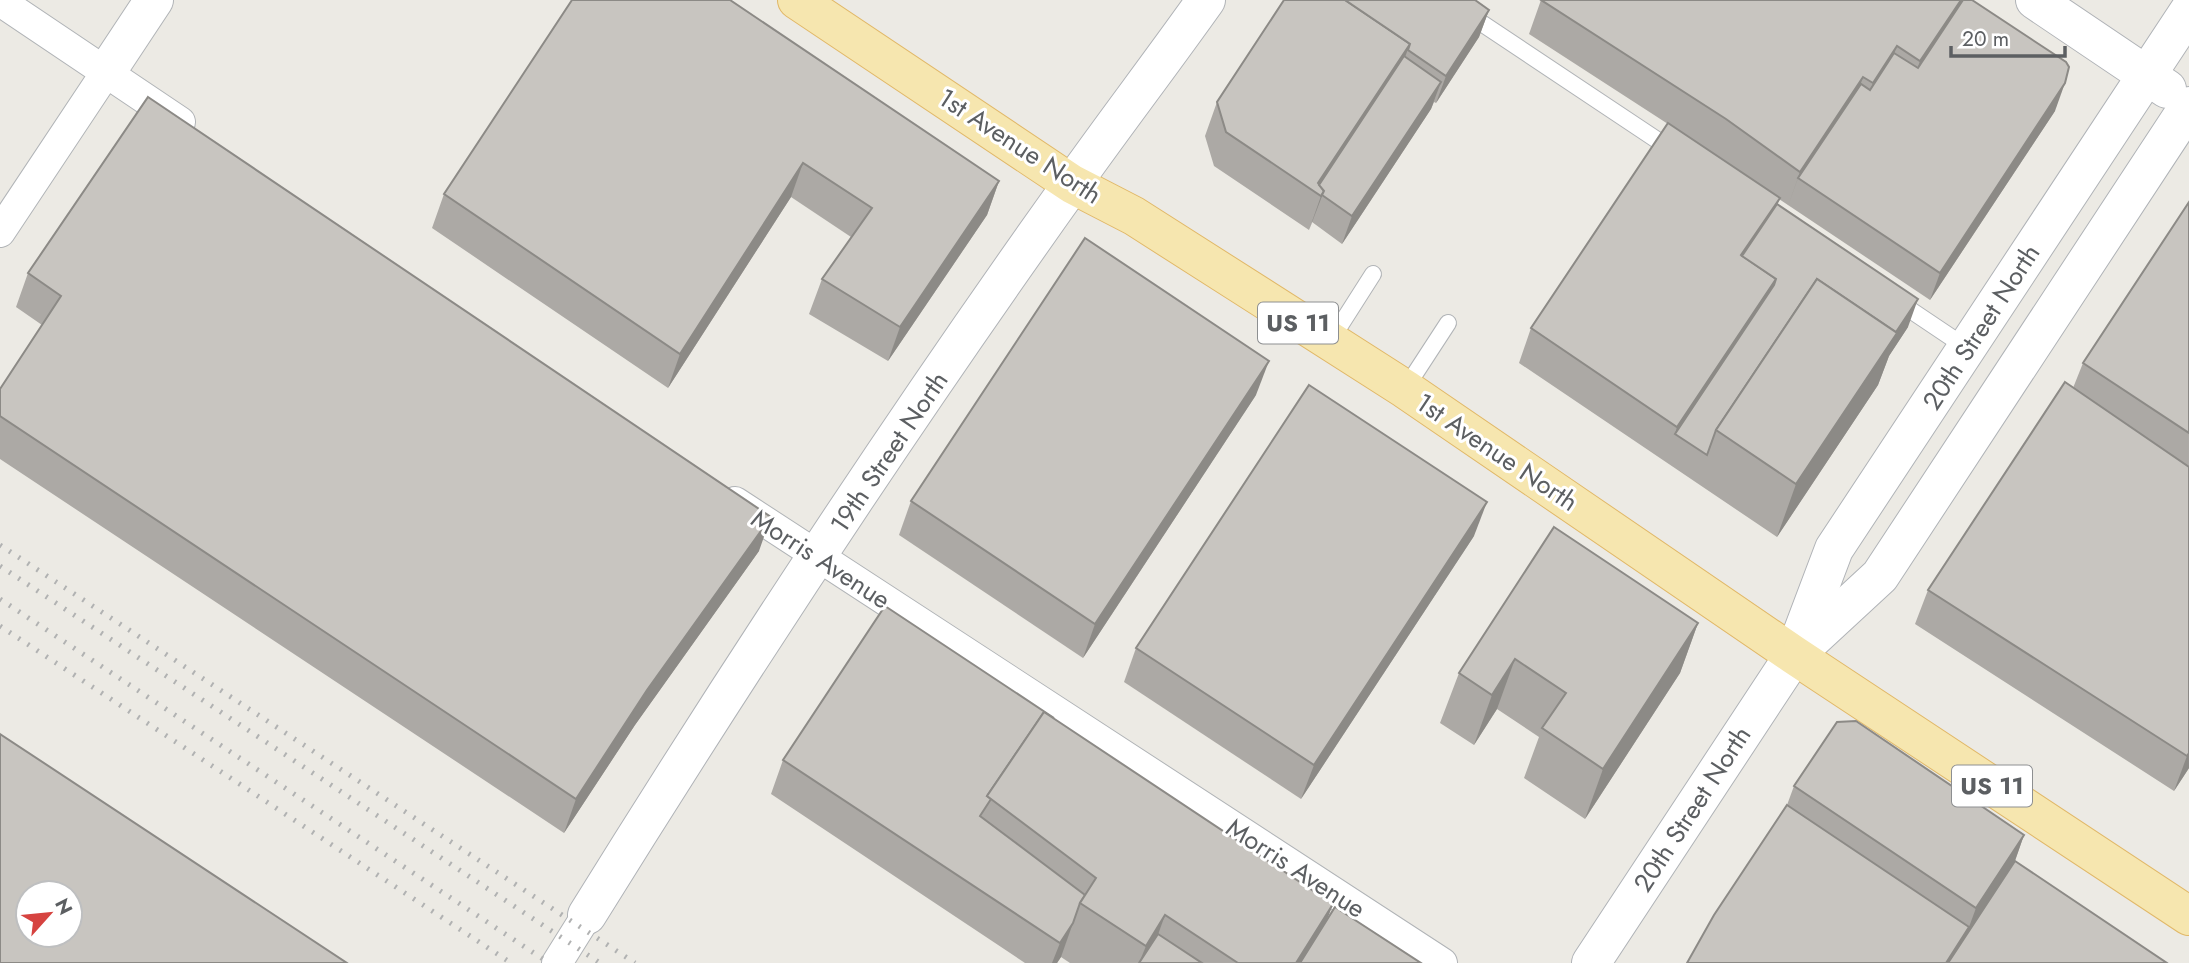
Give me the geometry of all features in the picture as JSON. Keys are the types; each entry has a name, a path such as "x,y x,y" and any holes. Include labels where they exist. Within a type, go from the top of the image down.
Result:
{"main road":[{"path":"107,71 154,0"},
{"name":"1st Avenue North","path":"797,0 1072,184 1134,216 1329,343 1405,389 1794,655 2189,916"},
{"name":"19th Street North","path":"587,915 679,766 817,557 1072,184 1206,0"},
{"path":"2035,0 2189,105"},
{"name":"20th Street North","path":"1591,963 1794,655 1834,549 2189,11"},
{"name":"20th Street North","path":"1794,655 1880,576 2189,105"}],"street":[{"path":"0,1 204,138"},
{"path":"0,232 107,71"},
{"name":"Morris Avenue","path":"712,487 1442,963"},
{"path":"557,963 587,915"}],"lane":[{"path":"1447,0 1689,162"},
{"path":"1329,343 1373,274"},
{"path":"1884,292 1967,348"},
{"path":"1405,389 1448,323"}],"building":[{"path":"572,0 730,0 999,181 900,327 822,279 872,208 803,163 680,354 444,194"},
{"path":"1284,0 1345,0 1410,44 1318,183 1324,191 1321,196 1226,132 1217,102"},
{"path":"1345,0 1475,0 1489,10 1446,76 1408,50 1410,44"},
{"path":"1541,0 1961,0 1920,61 1897,46 1873,83 1863,77 1800,172 1726,119"},
{"path":"1963,0 1972,0 2066,62 2069,67 2065,83 1940,273 1798,178 1861,84 1870,90 1894,53 1918,68"},
{"path":"1404,56 1441,82 1352,216 1322,195 1324,191 1319,185"},
{"path":"148,97 771,517 647,690 576,799 0,416 0,389 61,296 28,273"},
{"path":"1668,123 1780,198 1741,255 1776,279 1677,427 1531,328"},
{"path":"2189,202 2189,433 2083,363"},
{"path":"1777,204 1918,299 1896,332 1817,279 1716,430 1707,455 1675,434 1774,285 1776,279 1742,256"},
{"path":"1085,238 1269,361 1095,624 911,501"},
{"path":"1817,279 1897,333 1796,484 1716,430"},
{"path":"2065,382 2189,467 2187,756 1928,590"},
{"path":"1309,385 1487,502 1314,765 1136,648"},
{"path":"1554,527 1698,623 1603,769 1542,728 1566,693 1515,659 1492,695 1459,673"},
{"path":"885,606 1054,718 1044,712 987,796 991,799 980,816 1085,895 1073,923 1060,943 783,760"},
{"path":"1044,712 1333,904 1296,963 1238,963 1165,915 1146,946 1080,903 1096,878 987,796"},
{"path":"1856,721 2024,835 1976,908 1794,786 1837,722"},
{"path":"0,734 347,963 0,963"},
{"path":"1787,805 1969,927 1946,963 1687,963 1714,915"},
{"path":"2015,861 2167,963 1948,963"},
{"path":"1335,907 1421,963 1300,963"},
{"path":"1158,934 1202,963 1139,963"}],"railway":[{"path":"0,545 635,963"},
{"path":"0,566 600,963"},
{"path":"0,599 549,963"},
{"path":"0,626 511,963"}]}
